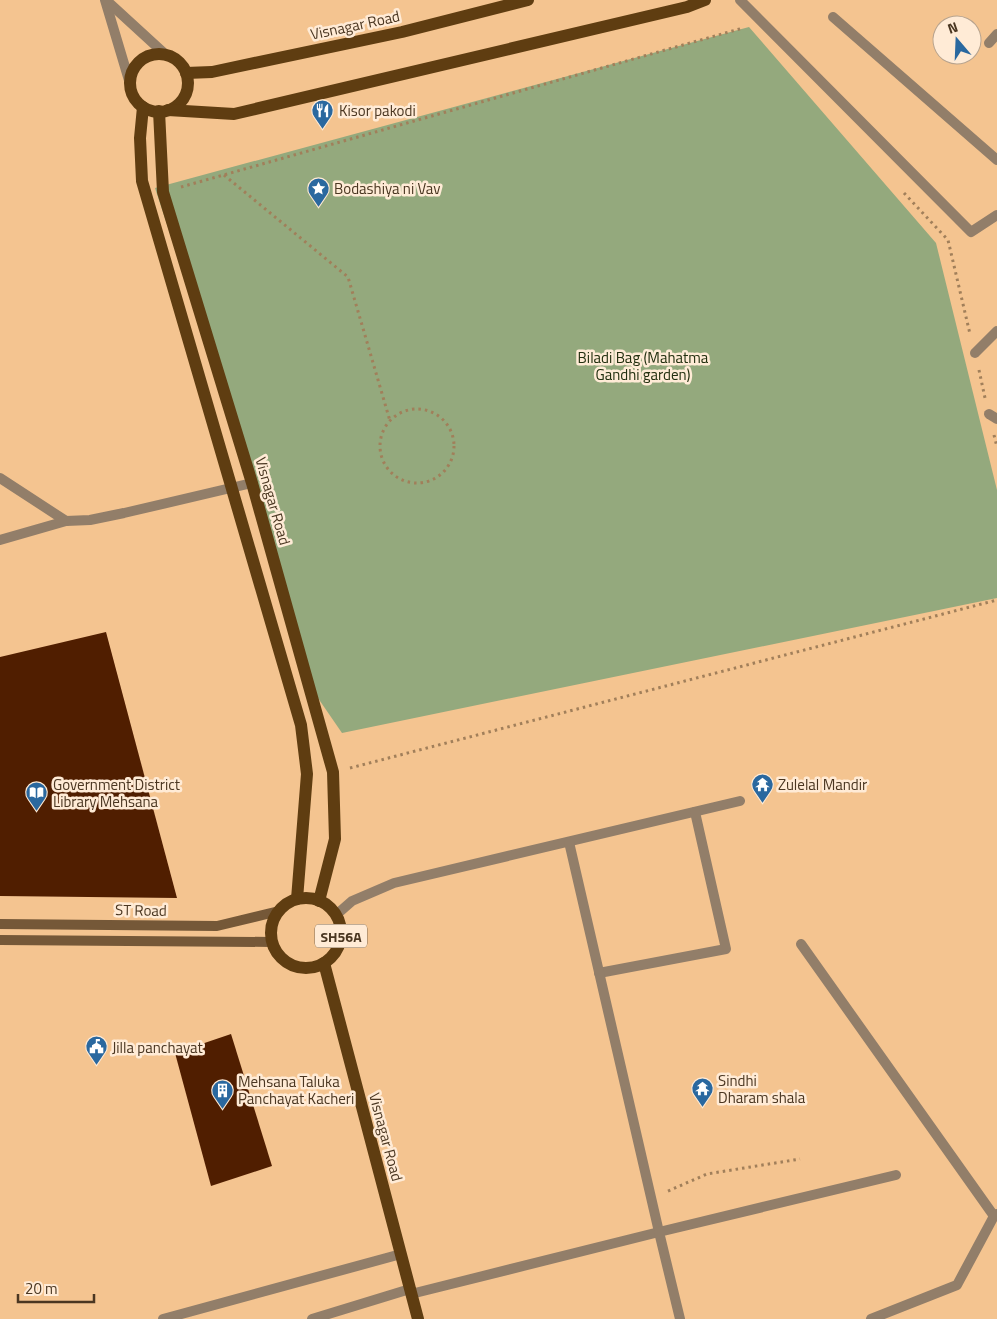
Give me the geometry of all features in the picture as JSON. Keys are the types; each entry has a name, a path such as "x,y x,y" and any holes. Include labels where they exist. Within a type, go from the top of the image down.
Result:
{"main road":[{"name":"Visnagar Road","path":"186,73 212,72 402,32 528,0"},
{"path":"163,111 175,107 185,96 188,88 186,73 182,65 175,59 166,55 152,55 140,62 132,73 131,87 137,101 143,107 163,111 234,114 677,9 705,0"},
{"path":"143,107 140,138 142,181 301,725 307,774 297,899"},
{"name":"Visnagar Road","path":"163,111 163,192 252,483 333,772 335,839 319,901"},
{"path":"272,942 270,931 273,920 279,910 287,903 297,899 308,898 319,901"},
{"name":"SH56A","path":"272,942 276,952 283,960 292,965 309,968 324,964 338,947 341,936 340,925 336,915 319,901"},
{"name":"ST Road","path":"0,924 217,926 279,910"},
{"name":"ST Road","path":"0,940 272,942"},
{"name":"Visnagar Road","path":"324,964 418,1319"}],"street":[{"path":"106,0 166,55"},
{"path":"106,0 131,87"},
{"path":"740,0 971,232 997,215"},
{"path":"833,17 997,160"},
{"path":"989,43 997,34"},
{"path":"974,352 997,331"},
{"path":"0,478 66,521"},
{"path":"0,540 66,521 90,520 252,483"},
{"path":"336,915 352,901 394,883 740,801"},
{"path":"599,973 726,949 694,812"},
{"path":"569,842 680,1319"},
{"path":"801,944 995,1215 956,1286 872,1319"},
{"path":"312,1319 410,1291 896,1175"},
{"path":"163,1319 401,1254"}],"path":[{"path":"163,192 749,27"},
{"path":"224,174 348,276 390,421"},
{"path":"901,190 948,240 974,352"},
{"path":"412,409 436,414 446,422 452,433 454,445 452,458 446,468 432,479 415,483 403,480 393,474 385,466 380,454 383,430 390,421 400,413 412,409"},
{"path":"333,772 997,600"},
{"path":"652,1199 707,1174 800,1159"}],"green space":[{"name":"Biladi Bag (Mahatma Gandhi garden)","path":"749,27 936,243 997,490 997,598 342,733 309,685 252,483 155,188"}],"building":[{"path":"106,632 177,898 0,896 0,657"},
{"name":"Mehsana Taluka Panchayat Kacheri","path":"231,1034 272,1166 211,1186 175,1053"}],"place":[{"name":"Kisor pakodi","path":"323,129"},
{"name":"Bodashiya ni Vav","path":"318,207"},
{"name":"Zulelal Mandir","path":"762,803"},
{"name":"Government District Library Mehsana","path":"37,812"},
{"name":"Jilla panchayat","path":"96,1066"},
{"name":"Sindhi Dharam shala","path":"702,1108"},
{"name":"Mehsana Taluka Panchayat Kacheri","path":"222,1109"}]}
